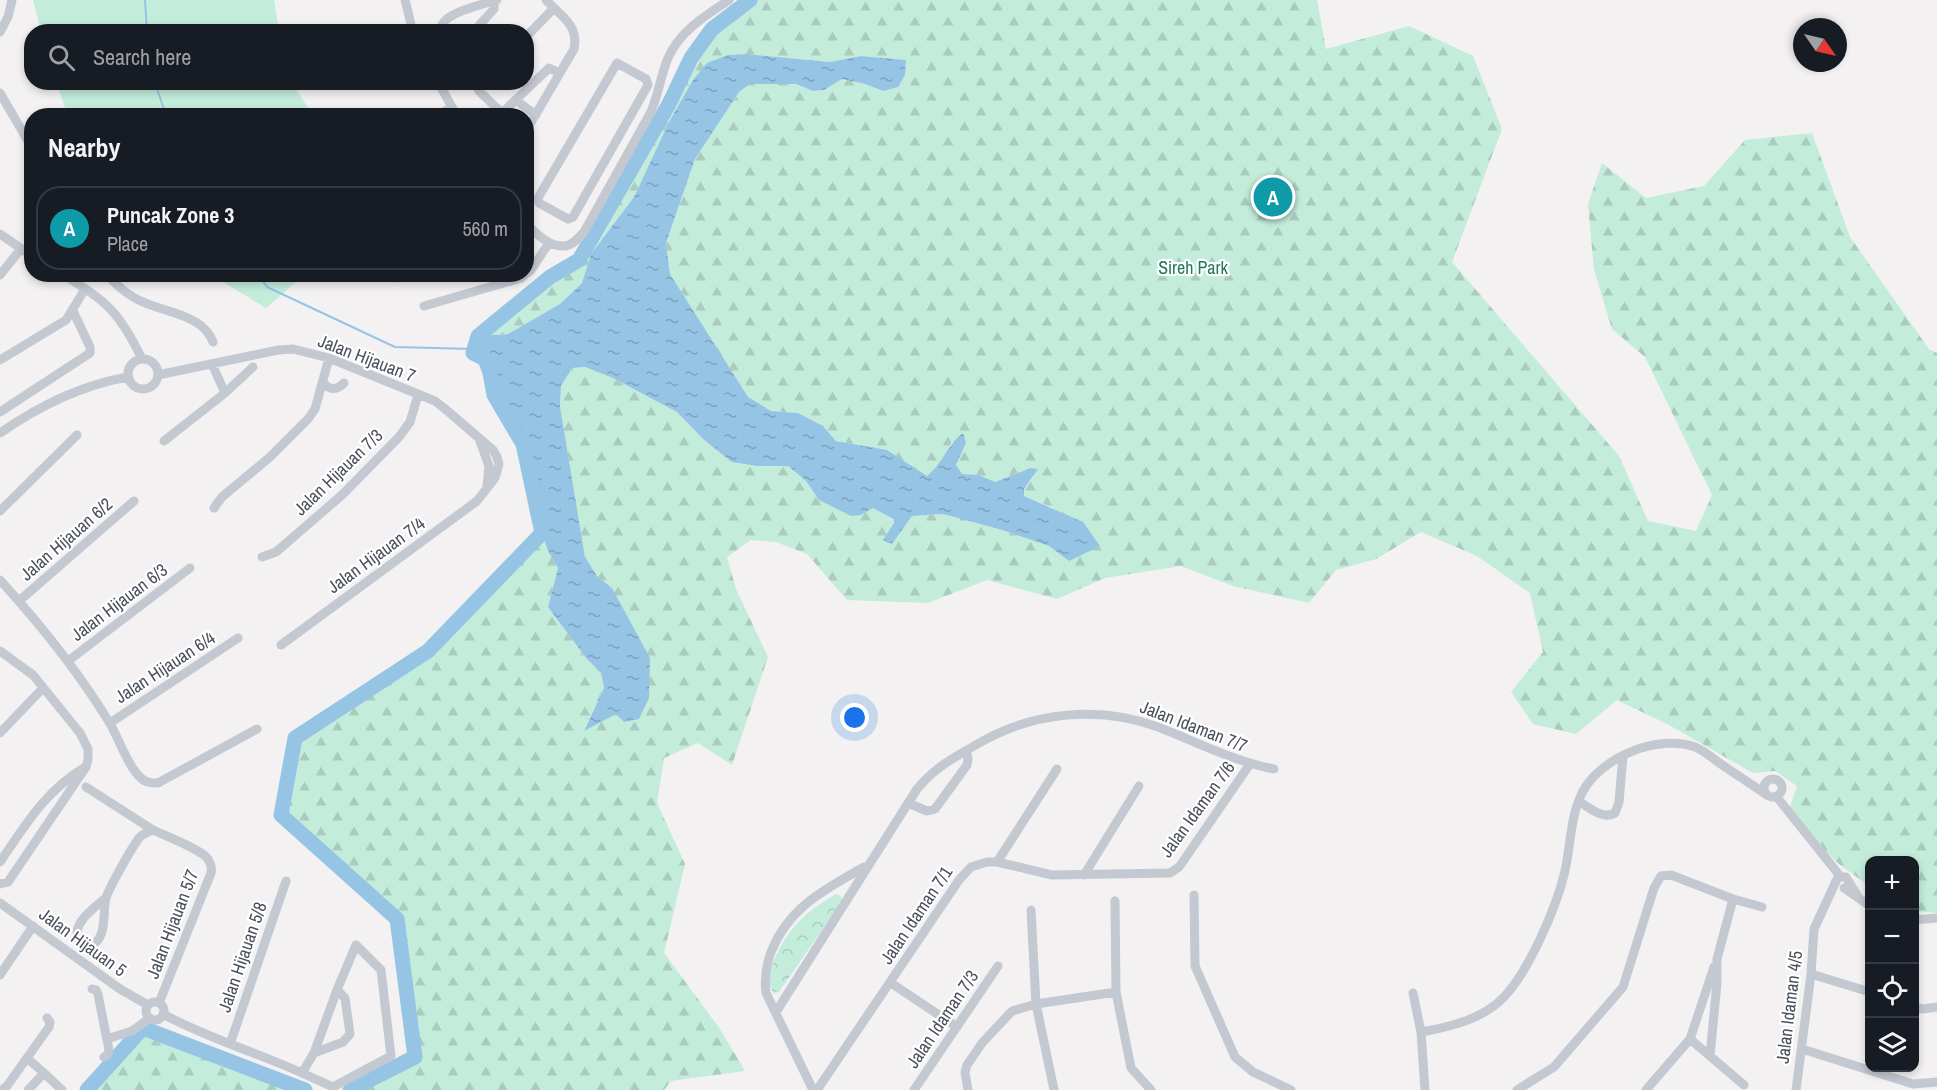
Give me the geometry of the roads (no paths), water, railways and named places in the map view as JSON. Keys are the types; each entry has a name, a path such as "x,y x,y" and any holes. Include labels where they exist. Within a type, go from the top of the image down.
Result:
{"street":[{"path":"0,32 8,17 12,0"},
{"path":"405,0 410,24"},
{"path":"534,118 574,49 576,38 574,29 546,0"},
{"path":"443,24 447,17 488,1 495,1 494,9 480,24"},
{"path":"534,232 549,243 565,246 575,241 584,232 647,120 658,96 668,58 674,47 692,25 723,1"},
{"path":"534,29 554,8"},
{"path":"617,63 648,82 634,112 585,196 573,217 568,219 538,201 617,63"},
{"path":"534,83 549,68 560,73"},
{"path":"442,90 452,108"},
{"path":"479,90 497,108"},
{"path":"510,108 528,90"},
{"path":"0,93 4,96 24,133"},
{"path":"517,101 526,108"},
{"path":"634,112 647,120"},
{"path":"585,196 600,204"},
{"path":"0,234 24,252"},
{"path":"534,266 549,243"},
{"path":"0,274 20,250"},
{"path":"75,282 103,300 120,317 142,358 154,363 158,375 155,383 144,388 136,387 128,377"},
{"path":"115,282 133,297 195,321 210,334 213,342"},
{"path":"424,306 507,282"},
{"path":"0,360 66,320 86,289"},
{"path":"0,412 90,353 90,347 73,311"},
{"name":"Jalan Hijauan 7","path":"158,375 278,350 293,349 328,358 444,408 494,450 497,457 497,472 488,484"},
{"path":"128,377 131,364 142,358"},
{"path":"214,508 222,497 270,457 308,419 315,409 328,358"},
{"path":"212,364 225,393"},
{"path":"164,441 225,393 253,367"},
{"path":"0,433 24,416 71,393 114,379 128,377"},
{"path":"323,383 327,388 333,389 339,388 344,383"},
{"name":"Jalan Hijauan 7/3","path":"262,557 276,552 334,502 399,436 410,422 418,395"},
{"path":"0,511 77,435"},
{"name":"Jalan Hijauan 7/4","path":"281,645 462,513 477,501 488,484"},
{"name":"Jalan Hijauan 6/2","path":"19,601 134,501"},
{"name":"Jalan Hijauan 6/3","path":"68,661 190,568"},
{"path":"0,580 68,661 110,723 136,772 146,781 158,783 257,729"},
{"name":"Jalan Hijauan 6/4","path":"110,723 238,639"},
{"path":"0,651 22,665 43,688 80,733 88,749 86,767 8,882 0,884"},
{"path":"0,733 43,688"},
{"name":"Jalan Idaman 7/7","path":"776,1012 866,866 928,775 944,762 992,736 1025,722 1071,714 1101,714 1139,721 1250,764 1274,769"},
{"path":"1421,1032 1446,1027 1486,1012 1505,996 1528,962 1549,917 1565,872 1572,823 1583,792 1605,766 1623,756 1653,746 1675,744 1695,747 1772,795"},
{"path":"908,803 927,811 935,809 967,765 966,751"},
{"path":"1580,801 1604,815 1611,816 1615,813 1619,802 1623,756"},
{"name":"Jalan Idaman 7/6","path":"1170,873 1179,867 1250,764"},
{"path":"0,862 40,806 69,777 86,767"},
{"path":"998,862 1057,769"},
{"path":"1743,778 1777,780 1781,784 1780,792 1772,795"},
{"path":"1772,779 1767,781 1764,787 1842,884 1865,903"},
{"path":"1084,876 1139,786"},
{"name":"Jalan Hijauan 5/7","path":"86,788 153,830 205,855 212,868 159,1003"},
{"path":"40,806 53,817"},
{"path":"106,898 105,919 99,939 91,946 82,944 77,937 77,932 82,921 89,911 106,898 139,839 143,834 153,830"},
{"path":"21,831 36,841"},
{"name":"Jalan Idaman 7/1","path":"815,1090 891,983 966,871 981,863 998,862 1044,874 1084,876 1170,873"},
{"name":"Jalan Idaman 7/7","path":"815,1090 766,993 764,982 766,969 785,924 795,913 835,884 866,866"},
{"path":"1517,1090 1554,1067 1623,987 1654,888 1661,876 1671,876 1762,907"},
{"name":"Jalan Hijauan 5/8","path":"230,1044 286,881"},
{"path":"835,884 848,896"},
{"name":"Jalan Idaman 4/5","path":"1796,1090 1811,974 1814,928 1828,900 1842,884"},
{"path":"1194,895 1195,966 1235,1057 1253,1072 1291,1090"},
{"path":"1646,1090 1690,1038 1717,959 1733,899"},
{"path":"1115,901 1116,992 1131,1068 1151,1090"},
{"name":"Jalan Hijauan 5","path":"0,903 120,989 148,1005"},
{"path":"1031,910 1036,1004 1054,1090"},
{"path":"1919,920 1937,918"},
{"path":"0,975 33,926"},
{"path":"163,1014 189,1028 302,1073 333,1088 391,1056 381,970 356,945 314,1053 302,1073"},
{"path":"1710,1056 1717,959"},
{"name":"Jalan Idaman 7/3","path":"914,1090 998,966"},
{"path":"1811,974 1865,991"},
{"path":"891,983 957,1027"},
{"path":"92,990 96,990 98,994 107,1039 109,1052 104,1057"},
{"path":"314,1053 343,1042 350,1034 345,998 337,990"},
{"path":"968,1090 965,1072 967,1065 1006,1015 1036,1004 1116,992"},
{"path":"1413,993 1421,1032 1425,1090"},
{"path":"154,1002 159,1003 163,1008 163,1014 156,1019 150,1018 146,1013 148,1005 154,1002"},
{"path":"1919,1008 1937,1007"},
{"path":"2,1090 49,1026 50,1022 47,1018"},
{"path":"107,1039 132,1031 150,1018"},
{"path":"1690,1038 1744,1085"},
{"path":"1802,1049 1913,1084 1937,1082"},
{"path":"27,1058 62,1090"},
{"path":"28,1090 44,1072"}],"water":[{"path":"747,54 830,62 861,56 906,60 905,75 898,87 883,91 842,79 824,90 813,91 796,84 750,84 739,92 695,159 666,243 670,274 748,397 771,411 798,413 823,426 836,441 887,450 927,476 963,433 966,443 956,465 962,474 979,475 995,482 1031,468 1038,469 1024,489 1024,496 1083,522 1100,546 1069,561 1049,546 943,514 912,516 892,544 883,540 894,523 893,519 873,508 861,515 851,516 819,500 806,481 788,466 757,466 732,462 703,439 677,412 613,378 585,367 572,368 561,386 560,406 585,557 597,576 612,588 650,658 649,698 639,719 624,722 616,714 584,731 604,688 601,673 586,658 548,607 558,568 548,551 542,533 523,444 494,395 485,359 473,353 478,336 508,334 560,304 582,283 591,254 634,197 669,122 693,80 707,63 728,55"}],"waterway":[{"path":"145,0 146,24"},
{"path":"350,1090 415,1057 397,919 281,815 295,738 428,651 542,533 523,444 494,395 485,359 473,353 478,336 550,277 579,260 669,104 691,58 712,29 750,0"},
{"path":"158,90 163,108"},
{"path":"264,282 267,287 395,347 474,349"},
{"path":"87,1090 143,1028 305,1090"}],"place":[{"name":"Puncak Zone 3","path":"1273,197"}],"park label":[{"name":"Sireh Park","path":"1193,267"}]}
